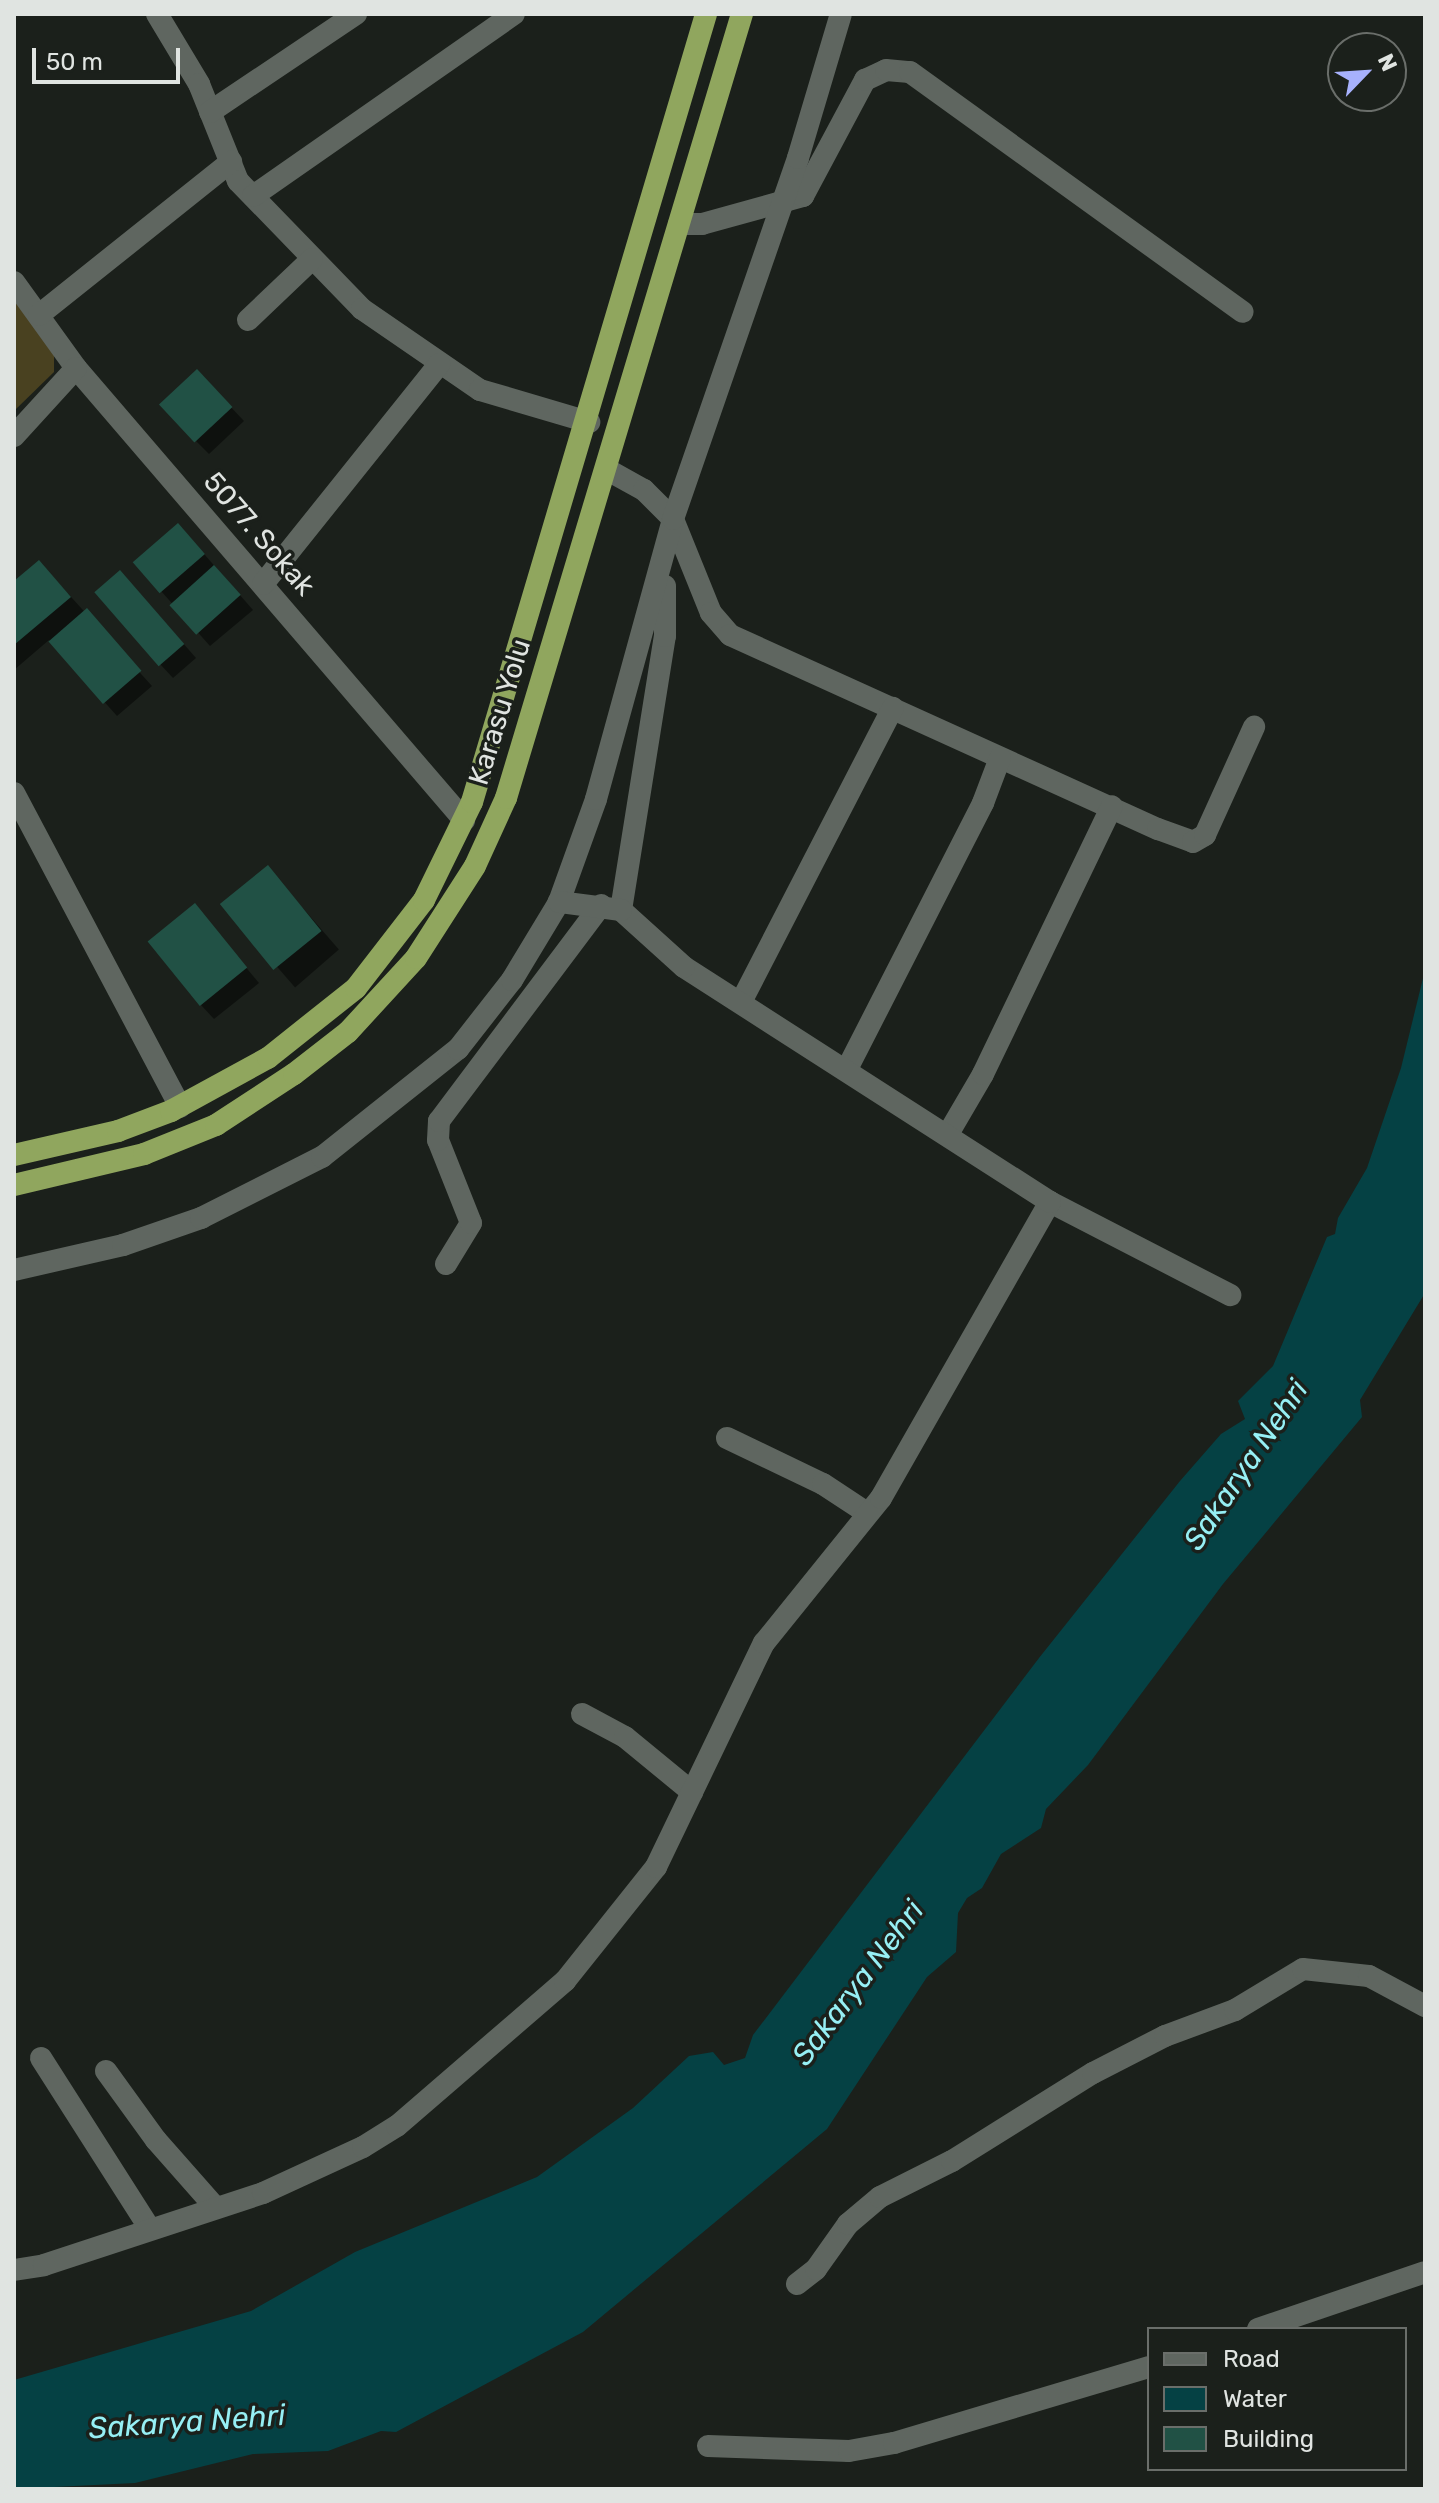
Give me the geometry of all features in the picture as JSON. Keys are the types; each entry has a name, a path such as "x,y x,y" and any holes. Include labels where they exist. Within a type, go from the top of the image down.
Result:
{"highway":[{"name":"Karasu Yolu","path":"14,1155 118,1131 180,1107 268,1058 356,988 424,900 464,820 589,422 706,14"},
{"name":"Karasu Yolu","path":"14,1185 89,1171 216,1125 348,1032 416,958 475,866 506,798 742,14"}],"street":[{"path":"157,14 210,112 238,181 362,309 480,390 589,422"},
{"path":"210,112 356,14"},
{"path":"253,196 514,14"},
{"path":"14,1270 123,1245 201,1218 260,1193 322,1157 458,1049 512,980 559,902 596,799 673,519 783,202 841,14"},
{"path":"679,224 702,224 803,196 865,80 886,70 910,72 1243,312"},
{"path":"39,315 231,162"},
{"path":"248,320 312,259"},
{"name":"5077. Sokak","path":"14,282 76,368 464,820"},
{"path":"263,584 439,364"},
{"path":"14,436 76,368"},
{"path":"606,469 644,490 673,519 711,613 722,628 742,643 1000,758 1197,841 1218,814 1254,727"},
{"path":"446,1264 471,1223 438,1140 439,1121 611,908 665,636 665,553"},
{"path":"741,1002 893,708"},
{"path":"847,1069 983,803 1000,758"},
{"path":"14,793 180,1107"},
{"path":"948,1134 989,1061 1112,806"},
{"path":"559,902 611,908 684,967 1050,1202 1230,1295"},
{"path":"14,2270 150,2229 322,2167 386,2133 538,2006 607,1931 656,1867 764,1643 867,1513 906,1458 973,1329 1050,1202"},
{"path":"727,1438 823,1484 867,1513"},
{"path":"582,1714 625,1737 692,1792"},
{"path":"797,2284 816,2269 848,2224 880,2197 952,2161 1093,2073 1165,2036 1235,2010 1303,1969 1369,1976 1425,2006"},
{"path":"41,2058 150,2229"},
{"path":"106,2071 156,2140 215,2207"},
{"path":"1264,2327 1425,2272"},
{"path":"708,2446 849,2451 894,2443 1147,2368"}],"shaded area":[{"path":"14,298 54,351 54,372 14,411"}],"water":[{"name":"Sakarya Nehri","path":"1425,970 1425,1293 1360,1400 1362,1417 1223,1584 1088,1765 1046,1809 1041,1828 1001,1854 982,1888 967,1898 958,1913 956,1952 927,1977 827,2129 583,2332 396,2432 381,2431 328,2451 253,2454 135,2483 14,2489 14,2380 251,2311 355,2252 537,2177 633,2108 689,2056 713,2052 724,2065 745,2058 753,2035 1039,1658 1180,1481 1221,1434 1245,1419 1238,1401 1273,1366 1327,1237 1335,1234 1338,1218 1367,1168 1401,1068"}],"building":[{"path":"197,369 232,407 194,442 159,404"},
{"path":"178,523 205,554 160,593 133,562"},
{"path":"39,560 71,597 14,645 14,581"},
{"path":"214,565 241,595 196,635 169,605"},
{"path":"120,570 184,644 159,666 94,592"},
{"path":"87,608 141,671 103,704 49,641"},
{"path":"268,865 321,931 273,970 220,904"},
{"path":"195,903 247,968 200,1006 148,941"}]}
